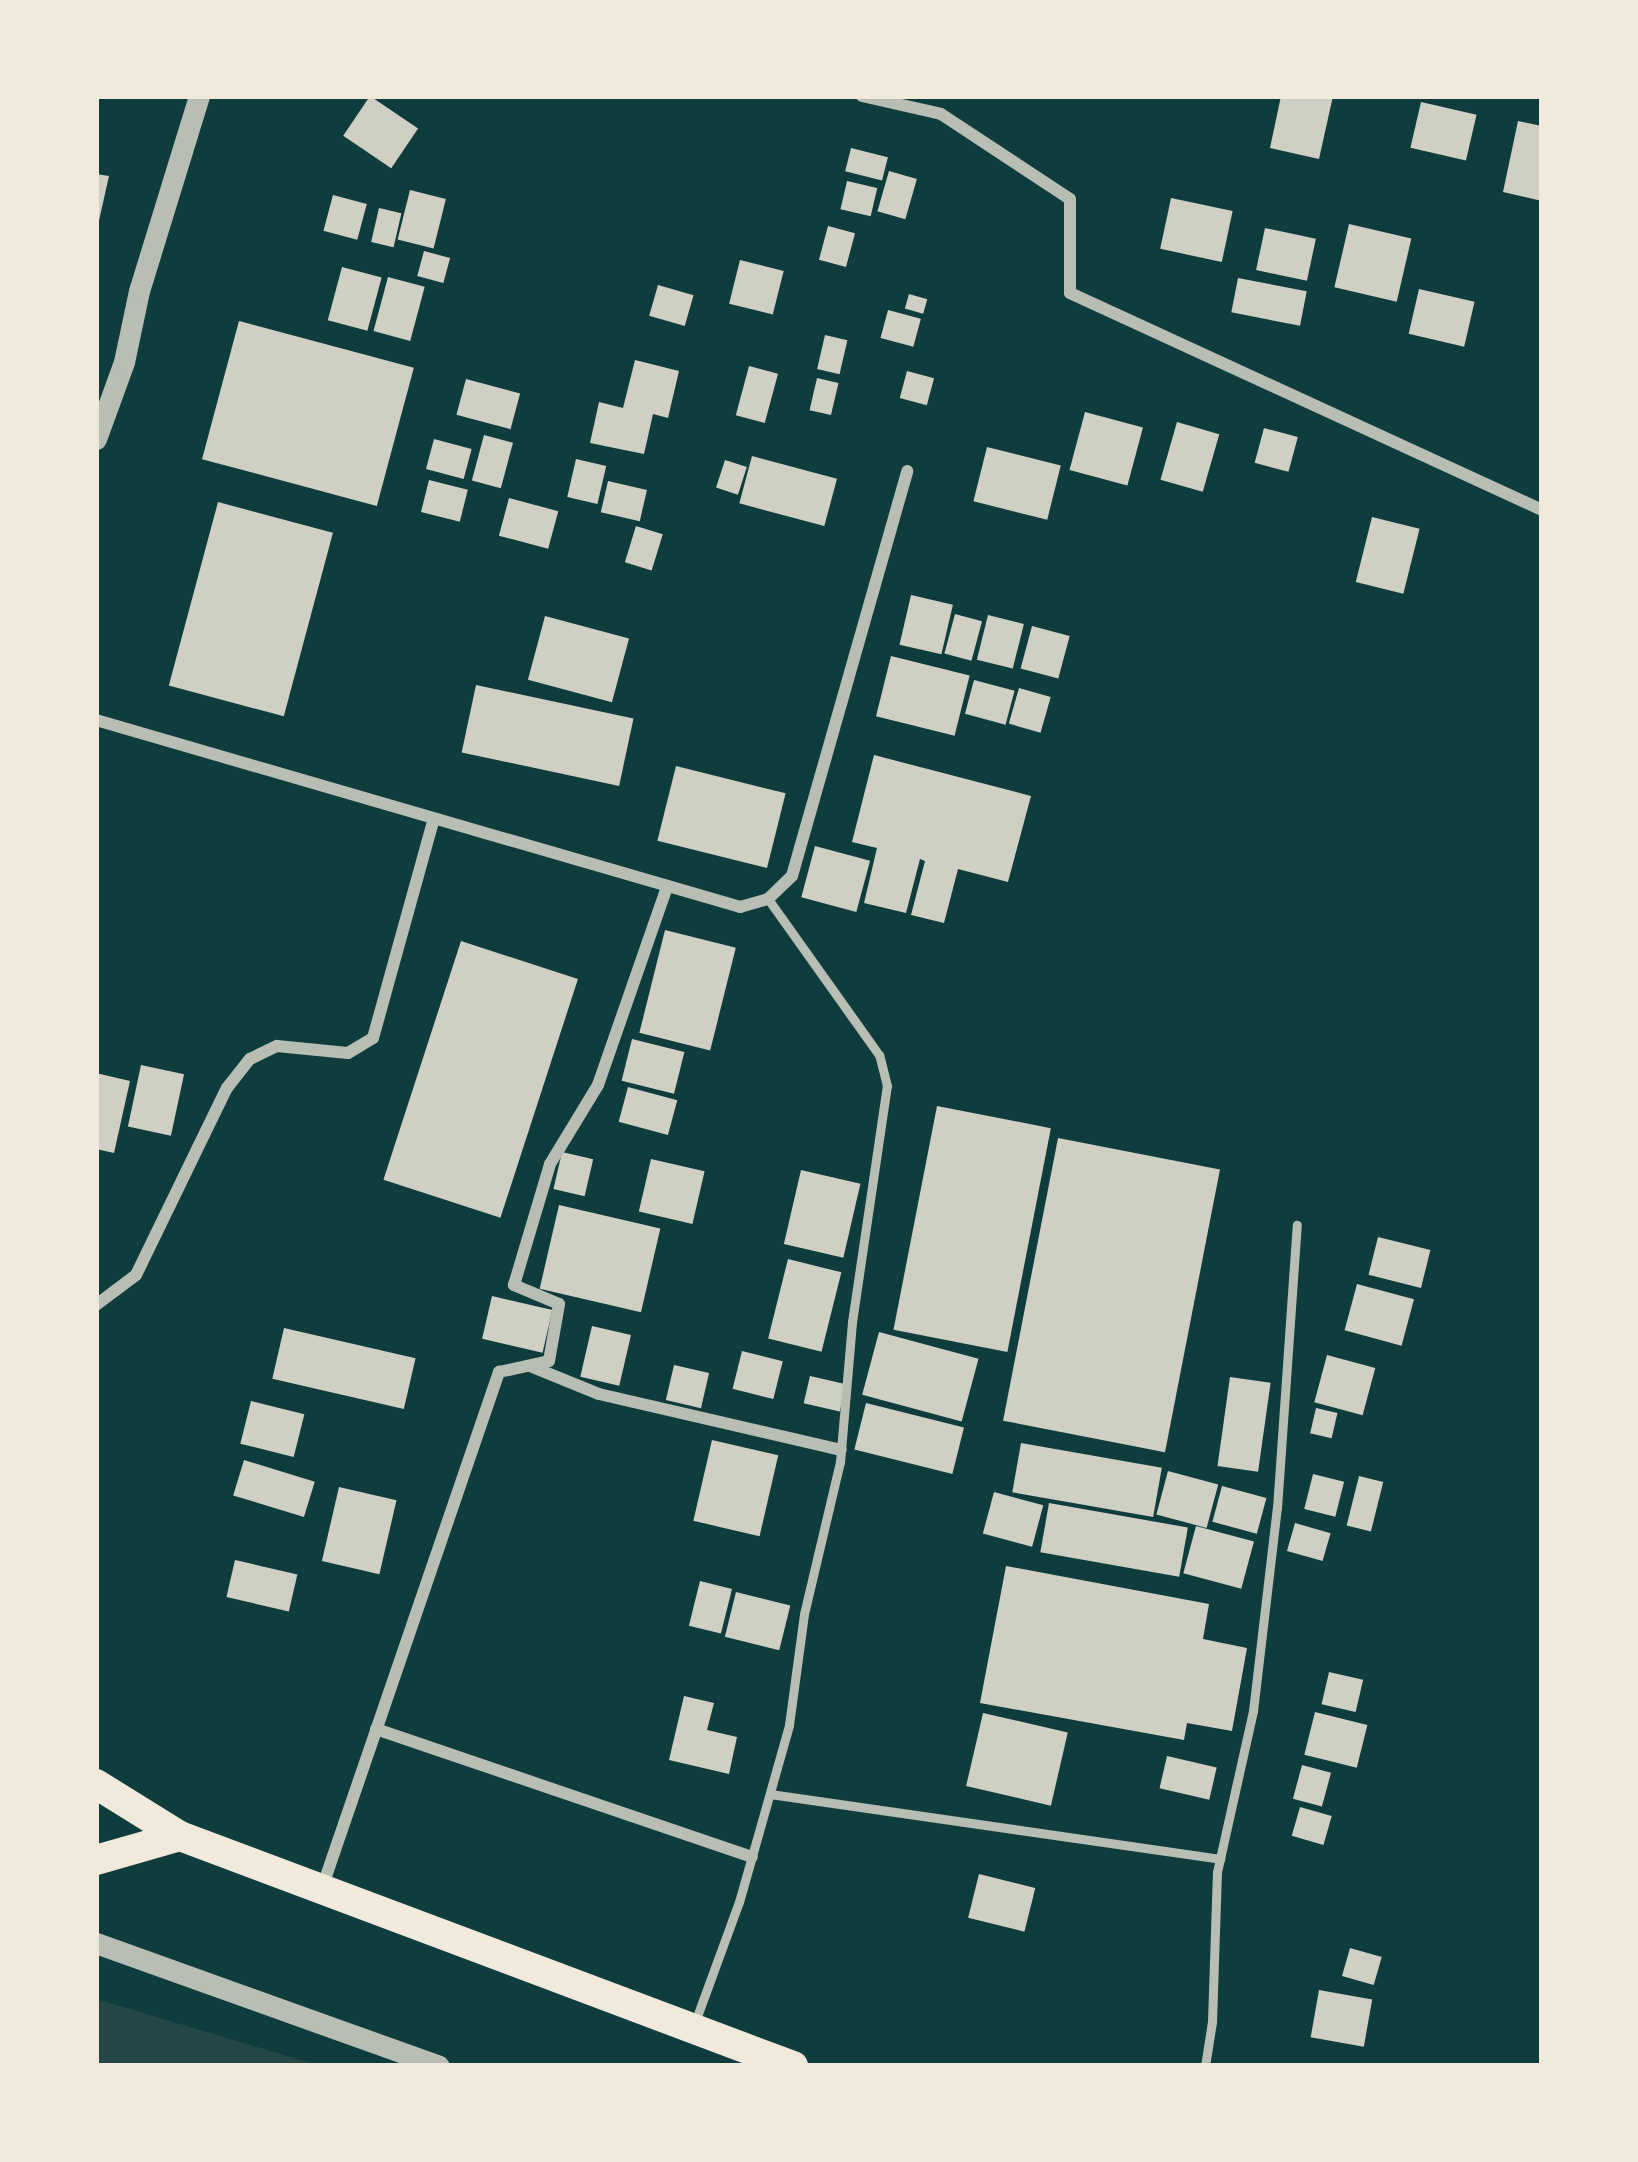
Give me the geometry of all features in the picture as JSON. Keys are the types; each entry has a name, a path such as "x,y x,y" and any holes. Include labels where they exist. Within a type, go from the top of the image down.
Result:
{"highway":[{"path":"96,1784 180,1836 793,2066"},
{"path":"96,1860 180,1836"}],"street":[{"path":"96,439 124,362 139,291 199,96"},
{"path":"862,96 941,114 1070,199 1070,292 1542,510"},
{"path":"96,720 740,907 768,898 792,876 907,471"},
{"path":"96,1305 136,1275 227,1088 250,1059 278,1046 349,1053 373,1038 433,821"},
{"path":"321,1890 499,1372 549,1361 560,1304 514,1285 550,1164 598,1085 667,886"},
{"path":"529,1366 599,1394 841,1450"},
{"path":"376,1729 752,1858"},
{"path":"96,1943 440,2066"}],"lane":[{"path":"692,2030 752,1858 789,1725 804,1613 841,1450 852,1322 887,1086 879,1055 768,898"},
{"path":"1205,2066 1220,1859 1253,1711 1276,1508 1297,1226"},
{"path":"770,1793 1220,1859"}],"shaded area":[{"path":"96,1999 321,2066 96,2066"}],"building":[{"path":"370,96 418,128 391,168 343,136"},
{"path":"1281,96 1333,96 1319,159 1270,148"},
{"path":"1421,102 1477,115 1466,161 1410,148"},
{"path":"1518,121 1542,126 1542,201 1503,192"},
{"path":"851,148 888,157 882,180 845,171"},
{"path":"889,171 917,179 905,219 877,211"},
{"path":"96,174 109,176 98,225 96,225"},
{"path":"847,181 877,188 871,216 840,209"},
{"path":"410,190 446,199 434,248 398,239"},
{"path":"333,195 367,204 357,240 323,231"},
{"path":"1171,198 1233,211 1222,262 1160,249"},
{"path":"379,208 401,213 394,247 371,242"},
{"path":"1349,224 1411,238 1397,302 1334,287"},
{"path":"828,226 855,233 846,267 819,260"},
{"path":"1265,228 1316,239 1307,281 1256,270"},
{"path":"424,251 450,258 443,283 417,276"},
{"path":"740,260 784,271 773,315 729,304"},
{"path":"342,267 382,278 367,331 328,320"},
{"path":"388,277 425,287 410,341 374,331"},
{"path":"1238,278 1307,291 1300,326 1231,312"},
{"path":"658,285 694,295 685,326 649,316"},
{"path":"1419,289 1475,302 1464,347 1409,334"},
{"path":"909,294 927,299 923,314 905,308"},
{"path":"888,310 921,319 913,347 880,338"},
{"path":"239,321 414,368 377,506 202,459"},
{"path":"825,335 847,340 840,374 817,369"},
{"path":"635,360 679,371 668,418 653,414 644,454 590,443 599,402 623,408"},
{"path":"749,366 778,374 765,423 736,415"},
{"path":"907,371 934,378 927,405 900,398"},
{"path":"817,378 838,383 831,415 810,410"},
{"path":"466,379 520,393 511,429 456,415"},
{"path":"1085,412 1143,428 1127,485 1069,470"},
{"path":"1177,422 1219,434 1203,492 1160,480"},
{"path":"1264,428 1298,437 1288,472 1255,463"},
{"path":"484,435 513,443 501,488 472,480"},
{"path":"434,439 472,449 464,479 426,469"},
{"path":"987,447 1061,465 1047,520 973,501"},
{"path":"752,456 837,479 824,526 739,503"},
{"path":"576,459 606,466 597,504 567,497"},
{"path":"725,460 747,467 738,495 716,488"},
{"path":"429,480 468,490 460,522 421,512"},
{"path":"608,481 647,490 640,521 601,512"},
{"path":"509,498 558,511 548,549 499,536"},
{"path":"218,502 333,533 284,716 169,686"},
{"path":"1372,517 1420,529 1403,594 1356,582"},
{"path":"636,526 663,534 652,571 625,562"},
{"path":"911,595 953,605 941,654 900,645"},
{"path":"955,614 982,621 971,661 944,654"},
{"path":"988,615 1024,624 1013,669 977,660"},
{"path":"545,616 629,639 612,702 528,680"},
{"path":"1032,626 1070,636 1058,679 1021,669"},
{"path":"891,656 970,676 955,736 876,716"},
{"path":"974,680 1015,691 1006,725 965,714"},
{"path":"476,685 633,718 619,786 462,752"},
{"path":"1019,688 1051,697 1041,733 1009,724"},
{"path":"874,755 1031,796 1008,882 958,869 944,923 911,915 925,861 920,859 906,913 864,903 877,848 852,842"},
{"path":"676,766 786,793 767,868 657,841"},
{"path":"815,846 870,861 856,912 801,897"},
{"path":"665,930 736,948 710,1051 639,1033"},
{"path":"461,941 578,979 500,1218 383,1180"},
{"path":"632,1039 684,1052 674,1094 622,1081"},
{"path":"141,1065 184,1074 171,1136 128,1127"},
{"path":"96,1073 130,1081 114,1153 96,1149"},
{"path":"628,1087 677,1100 668,1135 619,1122"},
{"path":"937,1106 1051,1128 1007,1352 893,1330"},
{"path":"1058,1138 1220,1169 1165,1452 1003,1421"},
{"path":"562,1152 593,1159 585,1196 553,1189"},
{"path":"651,1159 705,1171 692,1224 639,1212"},
{"path":"801,1170 860,1184 843,1258 784,1244"},
{"path":"559,1205 660,1228 641,1312 540,1289"},
{"path":"1378,1237 1430,1250 1421,1288 1369,1275"},
{"path":"788,1259 841,1272 822,1352 768,1339"},
{"path":"1357,1284 1414,1299 1402,1346 1345,1330"},
{"path":"492,1296 552,1310 543,1353 482,1339"},
{"path":"592,1326 631,1335 619,1386 580,1377"},
{"path":"284,1328 416,1358 404,1409 272,1379"},
{"path":"879,1332 978,1359 962,1421 862,1395"},
{"path":"742,1351 783,1361 773,1399 733,1389"},
{"path":"1327,1355 1375,1368 1363,1415 1314,1402"},
{"path":"674,1365 709,1373 701,1408 666,1400"},
{"path":"810,1376 846,1384 840,1412 804,1403"},
{"path":"1230,1377 1271,1383 1258,1472 1217,1466"},
{"path":"251,1401 304,1414 294,1457 240,1444"},
{"path":"866,1403 964,1427 952,1474 854,1450"},
{"path":"1316,1408 1337,1413 1332,1438 1310,1433"},
{"path":"712,1440 778,1455 760,1536 693,1521"},
{"path":"1021,1443 1162,1468 1153,1517 1012,1492"},
{"path":"244,1460 315,1482 304,1517 233,1495"},
{"path":"1168,1471 1218,1484 1207,1528 1156,1514"},
{"path":"1313,1474 1344,1482 1335,1517 1304,1509"},
{"path":"1359,1476 1383,1482 1371,1532 1347,1525"},
{"path":"1222,1486 1266,1498 1257,1534 1212,1522"},
{"path":"339,1487 396,1500 379,1574 322,1561"},
{"path":"994,1492 1043,1505 1032,1547 983,1534"},
{"path":"1049,1503 1188,1527 1179,1577 1040,1552"},
{"path":"1295,1523 1331,1533 1323,1561 1287,1551"},
{"path":"1196,1526 1254,1542 1241,1589 1183,1573"},
{"path":"235,1560 297,1574 289,1611 226,1597"},
{"path":"1006,1566 1209,1604 1203,1639 1247,1648 1232,1731 1187,1723 1184,1740 980,1703"},
{"path":"700,1581 732,1589 721,1634 689,1626"},
{"path":"736,1592 790,1606 779,1650 725,1637"},
{"path":"1329,1672 1363,1680 1356,1712 1322,1704"},
{"path":"684,1696 714,1703 707,1730 737,1737 729,1774 669,1760"},
{"path":"1315,1712 1367,1725 1357,1768 1304,1755"},
{"path":"983,1713 1068,1733 1051,1806 966,1786"},
{"path":"1167,1756 1217,1767 1209,1800 1160,1788"},
{"path":"1302,1765 1331,1773 1322,1807 1293,1799"},
{"path":"1300,1807 1332,1816 1323,1845 1292,1836"},
{"path":"979,1874 1035,1888 1024,1932 968,1918"},
{"path":"1350,1948 1382,1957 1374,1985 1342,1976"},
{"path":"1319,1990 1372,1999 1364,2047 1311,2037"}]}
